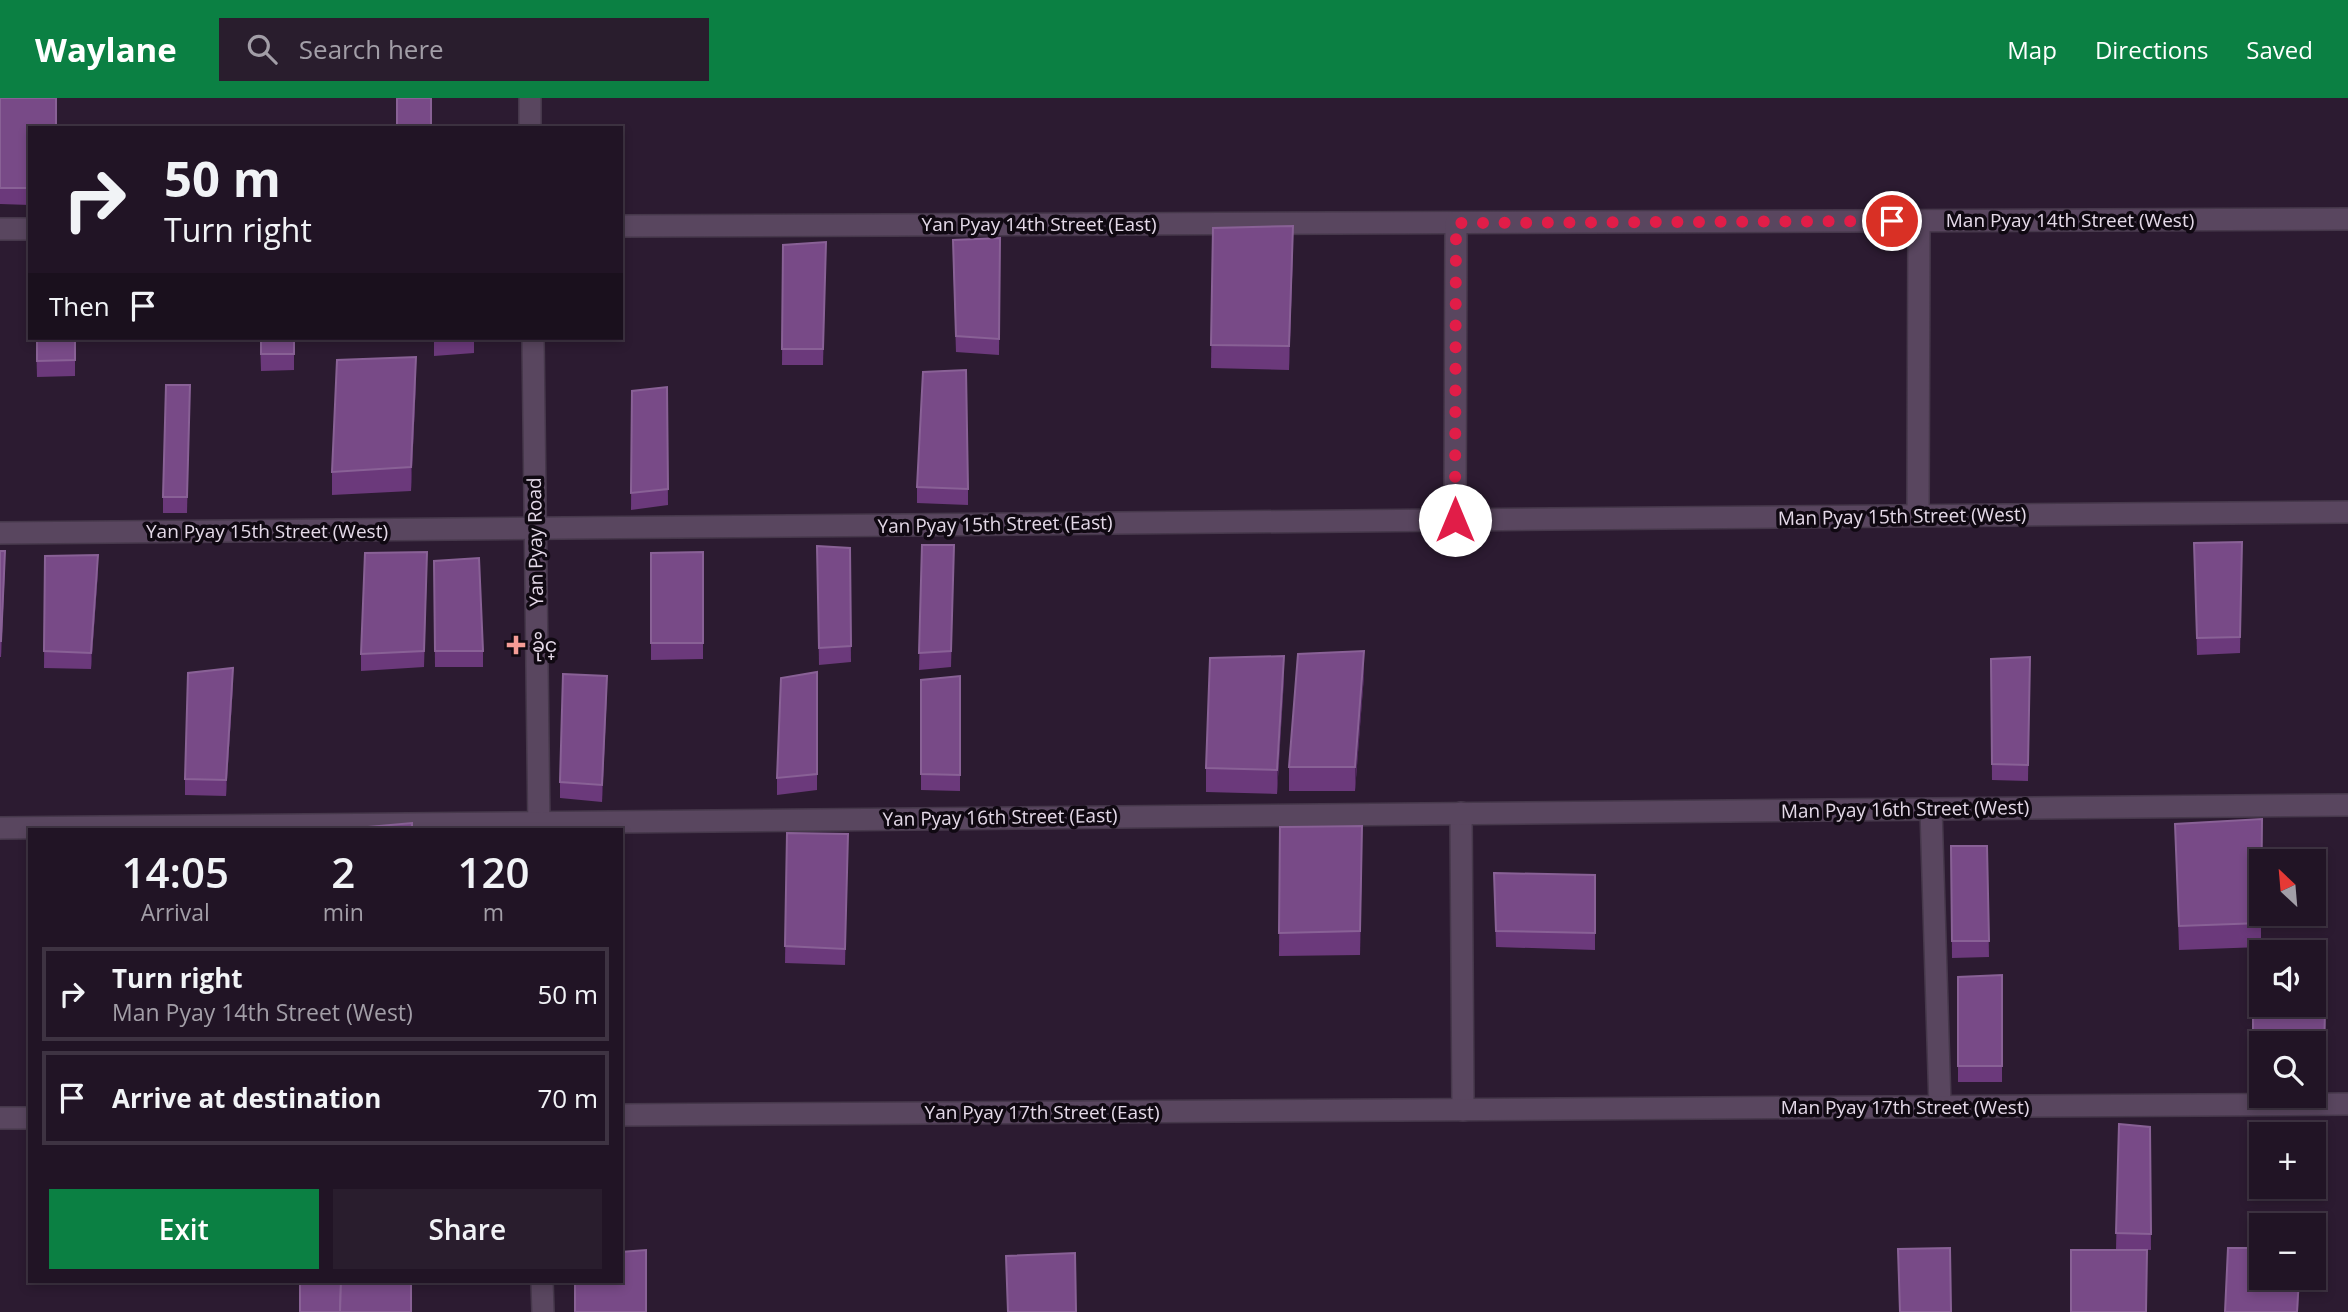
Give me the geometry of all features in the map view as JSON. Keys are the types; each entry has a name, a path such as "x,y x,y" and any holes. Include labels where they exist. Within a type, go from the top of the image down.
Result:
{"street":[{"path":"530,98 530,126"},
{"name":"Man Pyay 14th Street (West)","path":"1456,223 2348,219"},
{"path":"1918,516 1919,221"},
{"path":"1455,520 1456,223"},
{"name":"Yan Pyay 14th Street (East)","path":"623,226 1456,223"},
{"path":"0,229 28,229"},
{"name":"Yan Pyay Road","path":"533,340 539,826"},
{"name":"Man Pyay 15th Street (West)","path":"1455,520 2348,512"},
{"name":"Yan Pyay 15th Street (East)","path":"535,529 1455,520"},
{"name":"Yan Pyay 15th Street (West)","path":"0,533 535,529"},
{"name":"Man Pyay 16th Street (West)","path":"1461,813 2348,805"},
{"path":"1931,809 1940,1106"},
{"path":"1461,813 1463,1110"},
{"name":"Yan Pyay 16th Street (East)","path":"0,828 539,826 1461,813"},
{"name":"Man Pyay 17th Street (West)","path":"1463,1110 2348,1104"},
{"name":"Yan Pyay 17th Street (East)","path":"623,1115 1463,1110"},
{"path":"0,1118 28,1118"},
{"path":"542,1283 543,1312"}],"building":[{"path":"0,98 56,98 56,126 28,126 28,188 0,188"},
{"path":"397,98 431,98 431,126 397,126"},
{"path":"1293,226 1289,346 1211,345 1213,228"},
{"path":"1000,238 999,339 956,336 953,240"},
{"path":"826,242 823,349 782,349 783,245"},
{"path":"37,340 75,340 75,360 37,361"},
{"path":"261,340 294,340 294,354 261,354"},
{"path":"416,357 411,467 332,472 337,360"},
{"path":"966,370 968,489 917,487 923,372"},
{"path":"166,385 190,385 187,497 163,497"},
{"path":"667,387 668,489 631,493 632,391"},
{"path":"2242,542 2240,637 2197,638 2194,543"},
{"path":"922,545 954,545 951,651 919,653"},
{"path":"817,546 850,548 851,646 819,648"},
{"path":"0,551 5,551 1,641 0,641"},
{"path":"427,552 424,651 361,654 365,553"},
{"path":"703,552 703,643 651,643 651,553"},
{"path":"98,555 91,653 44,651 45,556"},
{"path":"479,558 483,651 435,651 434,561"},
{"path":"1364,651 1355,767 1289,767 1298,654"},
{"path":"1284,656 1277,770 1206,768 1210,658"},
{"path":"2030,657 2028,765 1992,764 1991,659"},
{"path":"233,668 226,780 185,779 188,673"},
{"path":"817,672 817,774 777,778 781,678"},
{"path":"563,674 607,676 602,785 560,782"},
{"path":"960,676 960,775 921,774 921,680"},
{"path":"2262,819 2262,849 2249,849 2249,923 2179,926 2175,824"},
{"path":"412,823 412,828 356,828"},
{"path":"1362,826 1360,931 1279,933 1280,827"},
{"path":"787,833 848,834 845,949 785,946"},
{"path":"1951,846 1987,846 1989,941 1952,941"},
{"path":"1494,873 1595,875 1595,933 1496,931"},
{"path":"2002,975 2002,1066 1958,1066 1958,977"},
{"path":"2253,1017 2325,1017 2325,1031 2253,1031"},
{"path":"2119,1124 2150,1127 2151,1234 2116,1233"},
{"path":"1950,1248 1951,1312 1900,1312 1898,1249"},
{"path":"2228,1248 2249,1248 2249,1290 2298,1290 2297,1312 2225,1312"},
{"path":"646,1250 646,1312 575,1312 575,1283 623,1283 623,1252"},
{"path":"2071,1250 2147,1250 2146,1312 2071,1312"},
{"path":"1075,1253 1076,1312 1008,1312 1006,1256"},
{"path":"300,1283 341,1283 340,1312 300,1312"},
{"path":"341,1283 411,1283 411,1312 340,1312"}],"place":[{"name":"ခိုင္","path":"516,645"}],"route":[{"path":"1455,520 1456,223 1892,221"}]}
